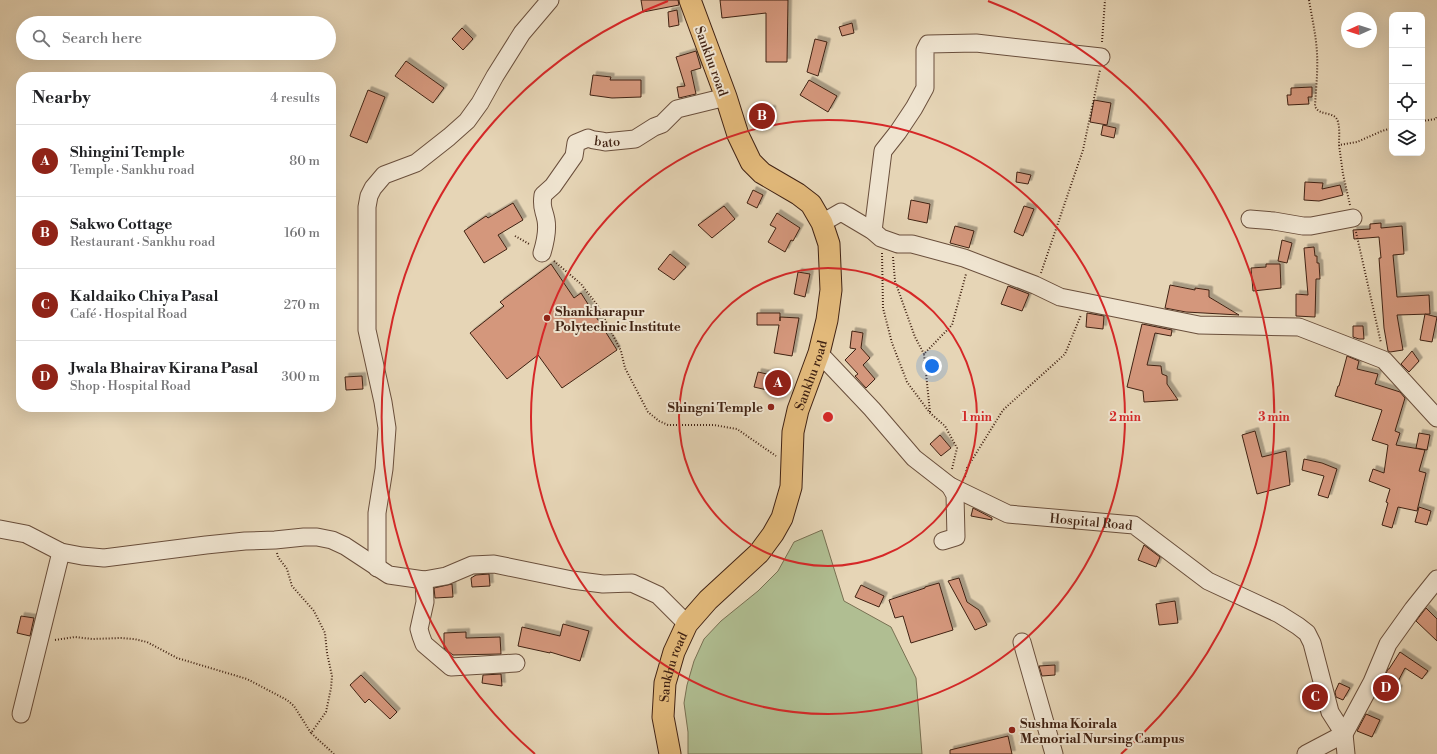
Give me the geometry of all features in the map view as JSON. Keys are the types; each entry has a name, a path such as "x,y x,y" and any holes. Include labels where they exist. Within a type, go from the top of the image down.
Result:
{"main road":[{"name":"Sankhu road","path":"670,754 663,716 665,683 674,652 687,624 708,600 759,553 773,534 782,518 791,487 793,432 798,410 819,353 827,320 831,290 829,244 822,223 811,204 798,194 762,173 751,162 738,135 726,97 690,0"}],"street":[{"path":"377,568 377,513 384,469 387,428 383,402 366,330 367,207 369,196 378,181 384,175 416,163 449,138 467,121 480,103 494,76 522,33 550,0"},
{"path":"877,234 883,151 898,132 925,88 925,50 928,44 976,43 1101,57"},
{"name":"bato","path":"542,253 546,240 546,221 541,206 543,195 553,186 574,156 576,143 588,138 605,142 635,138 662,124 677,109 726,97"},
{"path":"822,223 841,212 877,234 898,244 912,244 964,258 1035,285 1060,297 1087,303 1199,325 1299,327 1384,360 1437,418"},
{"path":"1250,219 1311,226 1353,218"},
{"name":"Hospital Road","path":"819,353 872,408 914,458 956,488 1008,514 1134,525 1208,582 1278,614 1298,626 1307,633 1312,643 1330,712 1344,734"},
{"path":"943,541 956,537 956,488"},
{"path":"0,529 26,534 61,552 104,558 245,541 275,540 304,536 317,537 332,540 345,546 389,575 424,580 446,576 472,565 494,564 572,580 603,584 632,583 658,595 687,624"},
{"path":"21,714 61,552"},
{"path":"1306,754 1344,734 1372,682 1388,644 1437,579"},
{"path":"424,580 424,602 419,629 424,644 451,667 516,663"},
{"path":"1022,642 1054,754"},
{"path":"1344,734 1346,754"}],"path":[{"path":"1035,285 1040,278 1083,150 1100,70 1105,0"},
{"path":"1309,0 1315,34 1318,70 1315,106 1316,110 1321,113 1336,117 1338,122 1339,145"},
{"path":"1425,121 1436,119 1437,116"},
{"path":"877,234 883,308 892,343 907,382 930,413 945,426 957,448 956,488"},
{"path":"515,236 542,253 581,284 598,306 621,351 625,368 648,412 658,421 668,425 714,425 737,429 779,458 792,463"},
{"path":"898,244 892,244 895,281 915,337 924,354 930,413"},
{"path":"924,354 952,325 968,268 964,258"},
{"path":"956,488 1003,410 1064,354 1087,303"},
{"path":"275,540 278,557 287,569 292,586 314,611 325,633 327,653 332,676 331,688 326,712 311,733"},
{"path":"40,638 48,641 75,637 92,639 134,639 147,642 177,658 247,679 287,700 294,706 311,733 334,754"}],"green space":[{"path":"822,530 844,601 891,627 916,678 922,754 688,754 688,732 684,703 687,685 694,661 704,639 721,621 758,591 778,571 794,542"}],"building":[{"path":"641,0 678,0 679,5 643,12"},
{"path":"720,0 788,0 787,62 766,62 766,13 722,18"},
{"path":"677,10 679,25 669,27 668,12"},
{"path":"852,23 854,33 842,36 839,27"},
{"path":"462,28 473,39 463,50 452,39"},
{"path":"815,39 827,42 818,76 807,72"},
{"path":"696,51 701,68 691,71 696,94 679,98 677,87 685,86 676,57"},
{"path":"406,61 444,88 433,103 395,76"},
{"path":"593,75 611,77 610,80 641,80 641,97 612,98 590,95"},
{"path":"809,80 837,96 828,112 800,95"},
{"path":"1312,87 1312,97 1308,97 1309,104 1288,105 1287,95 1291,95 1291,88"},
{"path":"368,90 385,97 367,143 350,136"},
{"path":"1094,100 1111,103 1107,125 1090,122"},
{"path":"772,109 772,125 756,126 755,110"},
{"path":"1103,125 1116,128 1114,138 1101,135"},
{"path":"1017,172 1031,175 1028,184 1016,182"},
{"path":"1305,182 1323,183 1322,189 1340,185 1343,195 1319,201 1304,200"},
{"path":"753,190 763,195 757,208 747,203"},
{"path":"911,200 930,204 927,223 908,219"},
{"path":"513,203 523,220 498,235 507,249 484,263 464,231 486,216 488,218"},
{"path":"724,206 735,219 712,238 698,225"},
{"path":"1024,206 1034,209 1023,236 1014,232"},
{"path":"777,213 800,228 793,241 791,240 785,252 768,242 776,228 770,225"},
{"path":"1381,223 1381,228 1402,226 1404,254 1393,255 1397,297 1429,295 1430,314 1397,315 1403,350 1390,352 1388,351 1384,328 1379,237 1354,239 1353,230 1370,229 1370,224"},
{"path":"955,226 974,231 969,248 950,243"},
{"path":"1282,240 1292,243 1287,263 1278,261"},
{"path":"1314,247 1315,256 1317,256 1317,263 1319,263 1320,279 1316,279 1315,317 1296,316 1296,294 1308,295 1304,248"},
{"path":"670,254 686,267 674,280 658,269"},
{"path":"551,264 574,298 581,293 617,350 562,388 538,355 507,379 470,333 504,306 500,302"},
{"path":"1266,264 1280,264 1281,288 1253,291 1251,268 1266,267"},
{"path":"798,272 810,274 805,297 794,294"},
{"path":"1170,285 1195,290 1195,288 1209,290 1209,297 1239,315 1186,312 1165,308"},
{"path":"1008,286 1029,294 1022,311 1001,304"},
{"path":"757,313 780,313 780,317 799,318 792,356 774,353 779,325 757,325"},
{"path":"1087,313 1104,316 1103,329 1086,327"},
{"path":"1425,314 1437,317 1432,342 1420,340"},
{"path":"1142,324 1172,330 1171,336 1155,333 1147,365 1161,366 1162,374 1167,376 1167,384 1178,400 1144,402 1143,391 1127,387"},
{"path":"1353,326 1363,326 1364,339 1353,337"},
{"path":"852,331 863,333 861,348 870,358 863,365 875,379 866,388 855,376 858,374 845,360 856,349 850,348"},
{"path":"1412,351 1419,361 1409,372 1401,364"},
{"path":"1347,356 1359,361 1357,369 1378,374 1375,384 1400,392 1405,398 1395,431 1400,433 1396,445 1425,450 1419,471 1426,473 1417,511 1398,507 1392,528 1382,525 1390,489 1369,481 1373,469 1384,473 1388,445 1372,440 1382,410 1335,396"},
{"path":"758,372 780,377 776,392 754,387"},
{"path":"362,376 363,389 346,390 345,377"},
{"path":"1255,431 1262,457 1286,451 1290,485 1257,494 1242,435"},
{"path":"1419,433 1430,435 1427,450 1416,448"},
{"path":"940,435 951,448 941,456 930,444"},
{"path":"1304,459 1322,463 1337,469 1328,498 1318,495 1324,476 1302,470"},
{"path":"1419,507 1431,511 1427,525 1415,522"},
{"path":"973,508 992,518 992,520 971,516"},
{"path":"1144,545 1160,557 1156,567 1138,560"},
{"path":"489,574 490,586 472,587 471,578 476,575"},
{"path":"959,578 967,602 979,610 987,625 975,630 948,581"},
{"path":"939,583 953,630 911,643 903,616 895,618 889,600"},
{"path":"452,584 453,597 435,598 434,588"},
{"path":"861,585 884,596 879,607 855,597"},
{"path":"1175,601 1178,623 1159,625 1156,604"},
{"path":"1426,608 1437,619 1437,641 1416,621"},
{"path":"21,616 34,618 30,636 17,633"},
{"path":"563,624 589,631 580,661 550,652 518,646 522,627 560,636"},
{"path":"466,632 466,638 500,637 501,654 453,655 444,648 444,633"},
{"path":"1400,652 1428,671 1422,679 1405,668 1395,687 1399,689 1392,699 1378,691 1388,669"},
{"path":"1055,665 1055,675 1042,676 1039,666"},
{"path":"501,674 502,686 482,683 483,675"},
{"path":"361,675 397,712 390,719 369,699 365,703 350,685"},
{"path":"1339,683 1350,688 1343,700 1336,697 1335,692"},
{"path":"1366,714 1380,720 1372,737 1357,731"},
{"path":"1008,736 1012,754 950,754 950,750"}],"place":[{"name":"Sakwo Cottage","path":"762,116"},
{"name":"Shankharapur Polytechnic Institute","path":"547,318"},
{"name":"Shingini Temple","path":"778,383"},
{"name":"Shingni Temple","path":"771,407"},
{"name":"Jwala Bhairav Kirana Pasal","path":"1386,688"},
{"name":"Kaldaiko Chiya Pasal","path":"1315,697"},
{"name":"Sushma Koirala Memorial Nursing Campus","path":"1012,730"}]}
